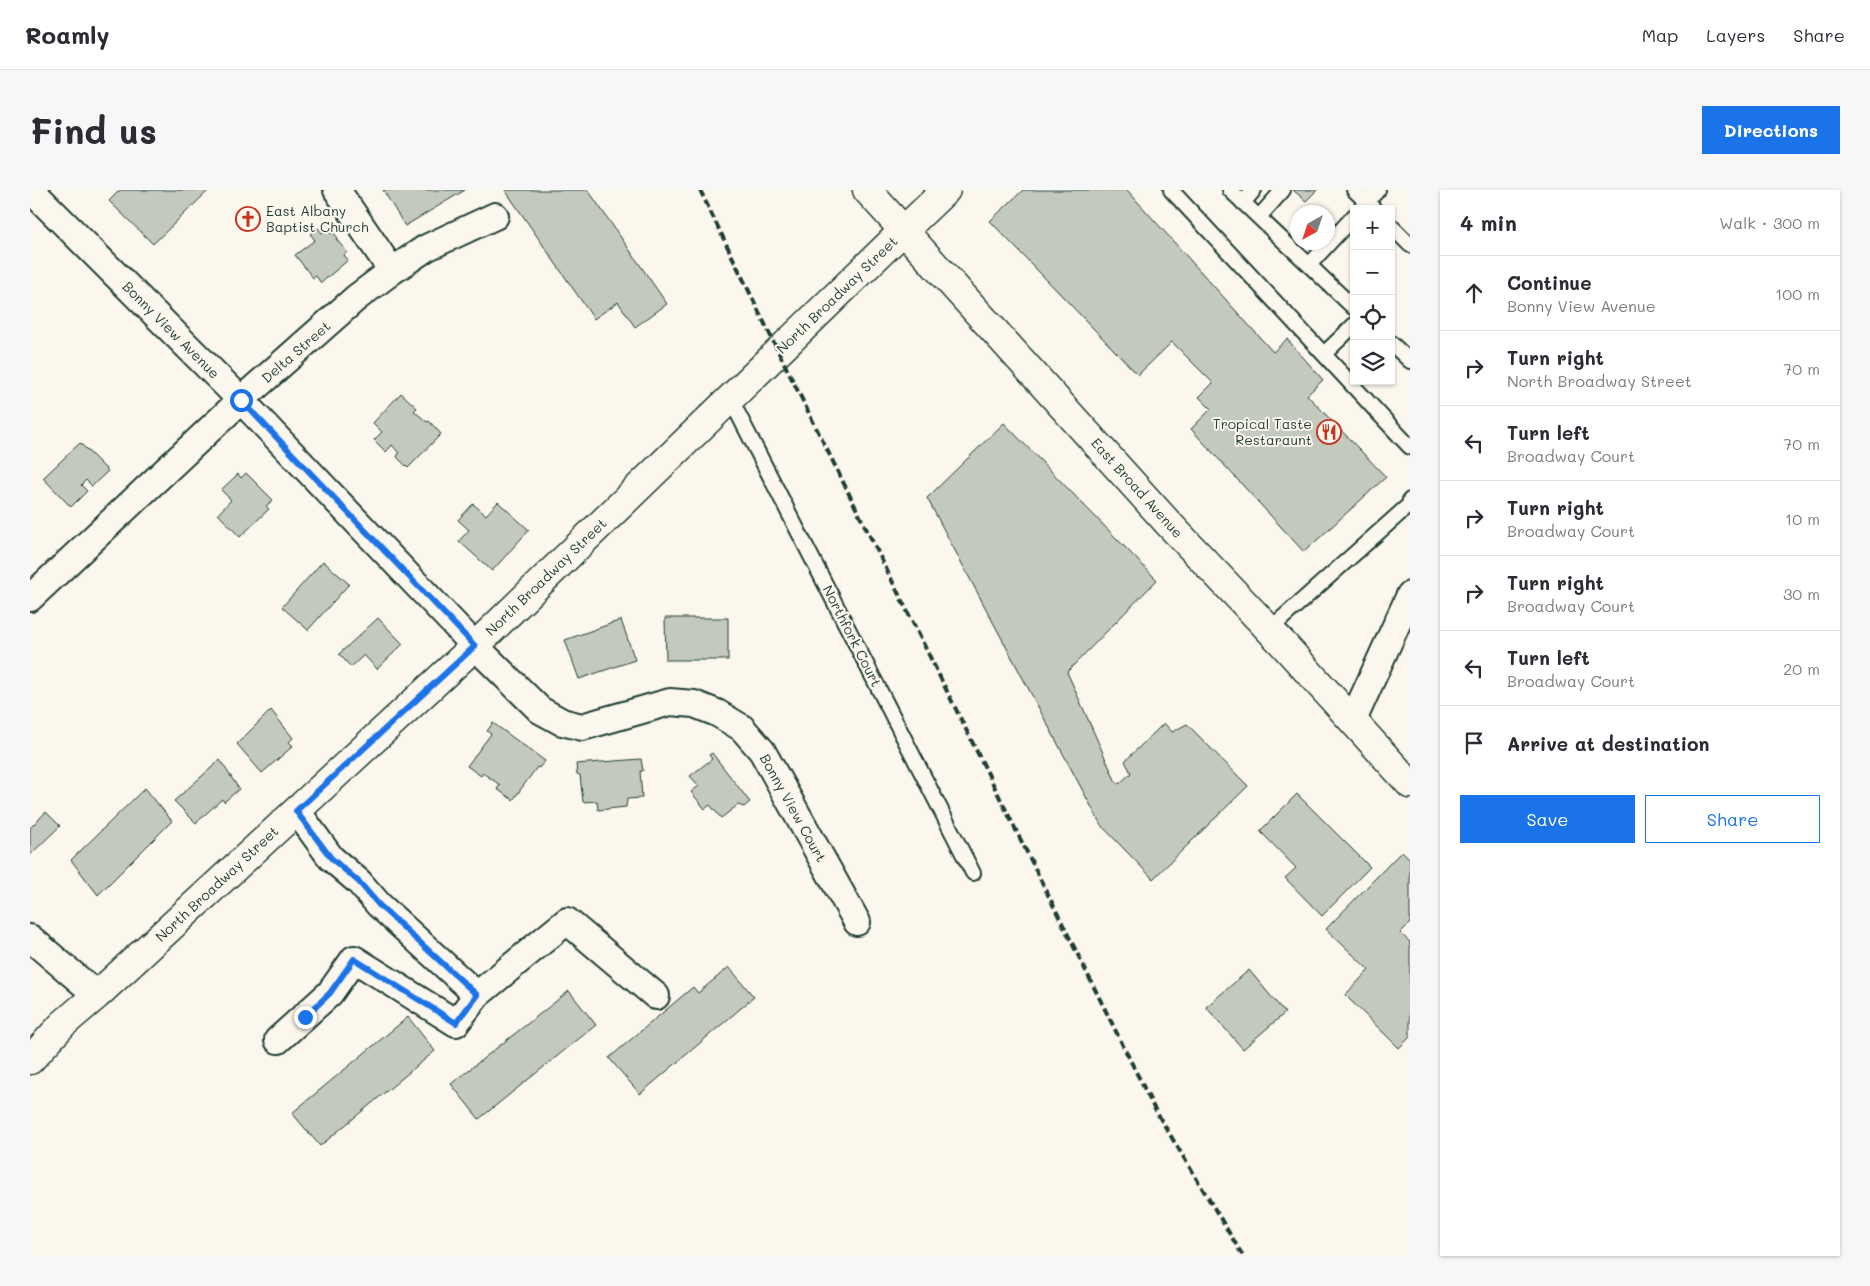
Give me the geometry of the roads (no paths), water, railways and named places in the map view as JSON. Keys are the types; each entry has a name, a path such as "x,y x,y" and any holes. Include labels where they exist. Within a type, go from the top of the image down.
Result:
{"street":[{"name":"Bonny View Avenue","path":"31,190 241,400 475,646"},
{"path":"337,190 392,271"},
{"name":"East Broad Avenue","path":"866,190 1168,523 1353,720 1410,784"},
{"name":"North Broadway Street","path":"30,1060 63,1024 97,995 475,646 946,190"},
{"name":"Delta Street","path":"30,598 241,400 356,298 426,248 495,216"},
{"path":"1353,720 1410,595"},
{"name":"Bonny View Court","path":"475,646 540,710 562,722 582,727 670,702 694,704 717,713 742,728 762,750 857,922"},
{"path":"296,811 331,858 359,882 379,905 477,995"},
{"path":"278,1040 330,993 354,959 456,1023 477,995 567,921 656,996"},
{"path":"30,938 97,995"}],"lane":[{"path":"1171,190 1410,447"},
{"path":"1230,190 1350,304"},
{"path":"1243,203 1254,190"},
{"path":"1259,217 1283,190"},
{"path":"1354,190 1366,205"},
{"path":"1368,205 1378,190"},
{"path":"1309,265 1350,220"},
{"path":"1395,230 1410,245"},
{"path":"1324,354 1350,329"},
{"path":"1395,347 1410,360"},
{"name":"Northfork Court","path":"730,398 973,873"},
{"path":"1269,630 1409,505 1410,500"}],"railway":[{"path":"700,190 1154,1108 1243,1256"}],"place":[{"name":"East Albany Baptist Church","path":"248,219"},
{"name":"Tropical Taste Restaraunt","path":"1329,432"}]}
